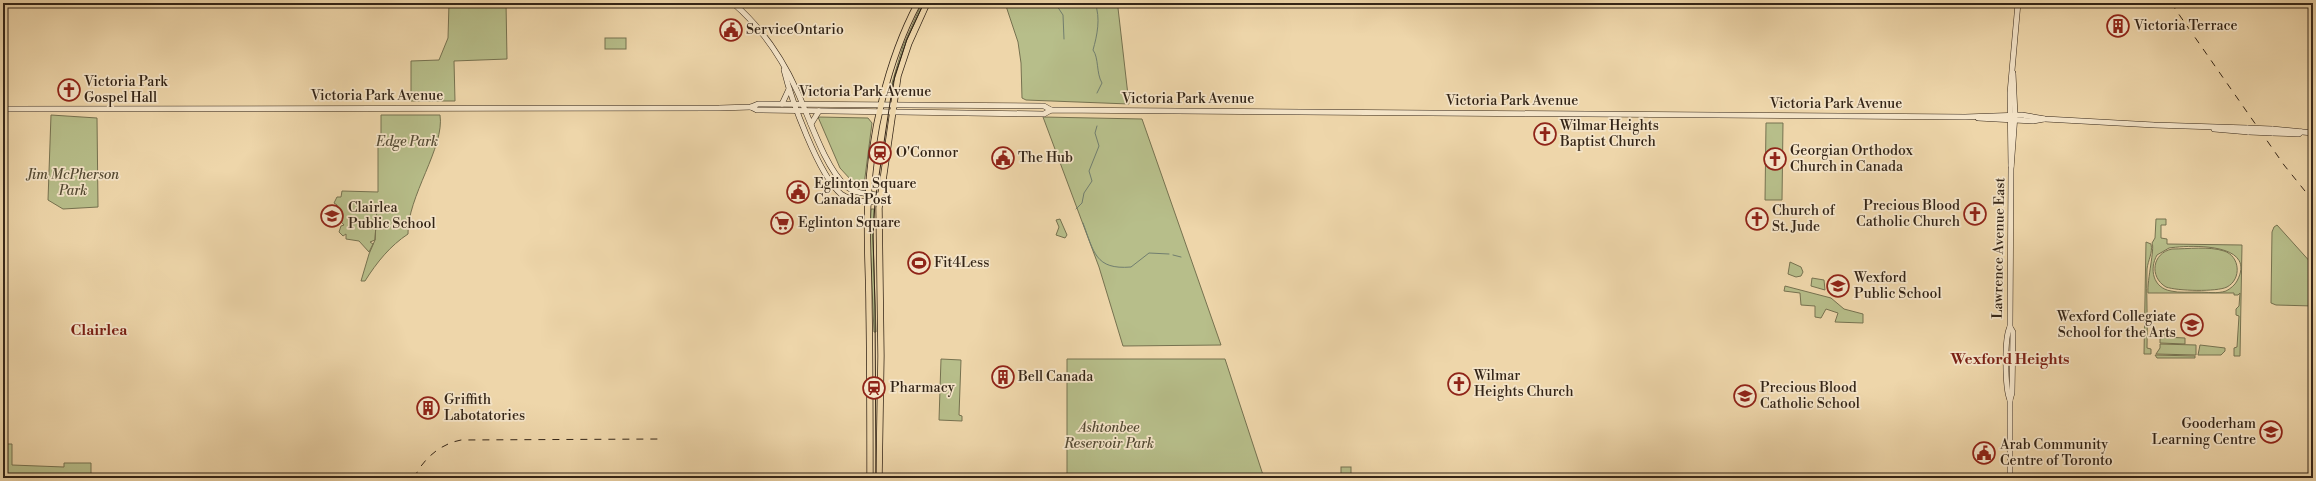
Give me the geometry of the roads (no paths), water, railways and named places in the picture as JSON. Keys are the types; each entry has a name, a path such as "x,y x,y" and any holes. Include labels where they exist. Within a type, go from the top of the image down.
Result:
{"main road":[{"path":"733,3 759,29 782,63 803,104 811,124 841,181 851,190 880,195"},
{"path":"870,478 868,194 882,104 898,45 918,3"},
{"path":"879,478 881,362 879,202 898,76 904,54 928,3"},
{"name":"Lawrence Avenue East","path":"2010,478 2010,400 2007,393 2007,332 2010,327 2012,169 2009,160 2012,117 2012,73 2018,3"},
{"path":"782,63 795,104 821,165 833,186 847,197 868,202 879,202"},
{"path":"782,104 788,93 789,86"},
{"name":"Victoria Park Avenue","path":"3,109 750,107 758,104 893,104 1044,106 1051,110 1973,117 2034,116 2045,119 2272,131 2299,134 2301,132 2313,133"},
{"name":"Victoria Park Avenue","path":"750,107 757,110 798,111 1044,114 1051,110"},
{"path":"786,110 797,116 803,123"},
{"path":"811,124 819,111"}],"waterway":[{"path":"1055,3 1063,15 1064,39"},
{"path":"1095,3 1098,21 1093,50 1102,83 1097,93"},
{"path":"1076,209 1082,203 1084,193 1092,181 1089,171 1099,146 1095,133 1097,126"},
{"path":"1083,223 1090,243 1098,257 1103,262 1110,265 1131,267 1149,253 1169,254"},
{"path":"1173,255 1181,257"}],"tram line":[{"path":"876,478 873,235 875,202 893,83 907,39 924,3"}],"railway":[{"path":"2171,3 2284,165 2313,201"},
{"path":"414,478 422,465 433,453 446,445 461,440 661,439"}],"place":[{"name":"Victoria Terrace","path":"2118,26"},
{"name":"ServiceOntario","path":"731,30"},
{"name":"Victoria Park Gospel Hall","path":"69,90"},
{"name":"Wilmar Heights Baptist Church","path":"1545,134"},
{"name":"O'Connor","path":"880,153"},
{"name":"The Hub","path":"1003,158"},
{"name":"Georgian Orthodox Church in Canada","path":"1775,159"},
{"name":"Eglinton Square Canada Post","path":"798,192"},
{"name":"Precious Blood Catholic Church","path":"1975,214"},
{"name":"Clairlea Public School","path":"332,216"},
{"name":"Church of St. Jude","path":"1757,219"},
{"name":"Eglinton Square","path":"782,223"},
{"name":"Fit4Less","path":"919,263"},
{"name":"Wexford Public School","path":"1838,286"},
{"name":"Wexford Collegiate School for the Arts","path":"2192,325"},
{"name":"Bell Canada","path":"1003,377"},
{"name":"Wilmar Heights Church","path":"1459,384"},
{"name":"Pharmacy","path":"874,388"},
{"name":"Precious Blood Catholic School","path":"1745,396"},
{"name":"Griffith Labotatories","path":"428,408"},
{"name":"Gooderham Learning Centre","path":"2271,432"},
{"name":"Arab Community Centre of Toronto","path":"1984,453"}],"district":[{"name":"Clairlea","path":"99,330"},
{"name":"Wexford Heights","path":"2010,359"}],"park label":[{"name":"Edge Park","path":"407,142"},
{"name":"Jim McPherson Park","path":"73,184"},
{"name":"Ashtonbee Reservoir Park","path":"1109,436"}]}
